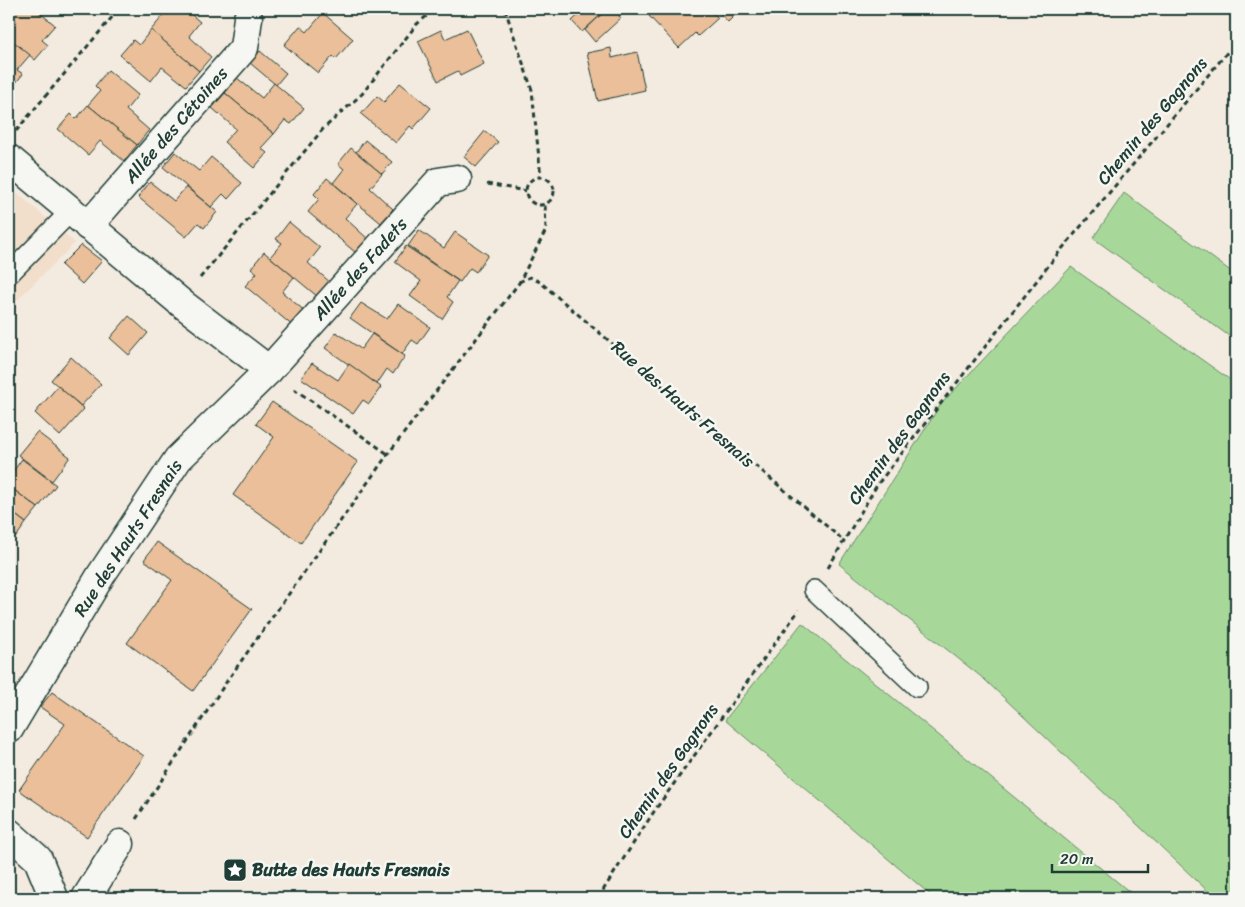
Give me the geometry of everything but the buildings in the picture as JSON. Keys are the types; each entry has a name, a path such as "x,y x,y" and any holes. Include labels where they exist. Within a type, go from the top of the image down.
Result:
{"street":[{"name":"Allée des Cétoines","path":"80,218 244,48 248,18"},
{"path":"9,159 180,302 269,370"},
{"name":"Allée des Fadets","path":"269,370 438,182 457,179"},
{"name":"Rue des Hauts Fresnais","path":"9,729 101,575 178,459 269,370"},
{"path":"9,833 38,860 54,898"},
{"path":"86,898 120,844"}],"lane":[{"path":"9,274 80,218"},
{"path":"814,590 917,687"}],"path":[{"path":"15,132 119,9"},
{"path":"180,302 323,129 362,94 417,24 435,9"},
{"path":"505,9 532,90 541,178"},
{"name":"Chemin des Gagnons","path":"598,898 655,810 814,590 877,485 1056,256 1236,42"},
{"path":"541,178 550,181 553,187 553,197 545,204 535,204 527,196 526,191 531,181 541,178"},
{"path":"457,179 526,191"},
{"path":"120,844 227,681 388,454 519,283 546,230 545,204"},
{"name":"Rue des Hauts Fresnais","path":"519,283 530,277 540,282 844,541"},
{"path":"269,370 388,454"}],"shaded area":[{"path":"9,186 75,243 9,308"}],"green space":[{"path":"1124,193 1236,275 1236,341 1093,238"},
{"path":"1071,267 1236,384 1236,898 1215,898 984,679 839,564 941,404"},
{"path":"802,623 1137,898 934,898 725,720"}],"place":[{"name":"Butte des Hauts Fresnais","path":"235,870"}]}
